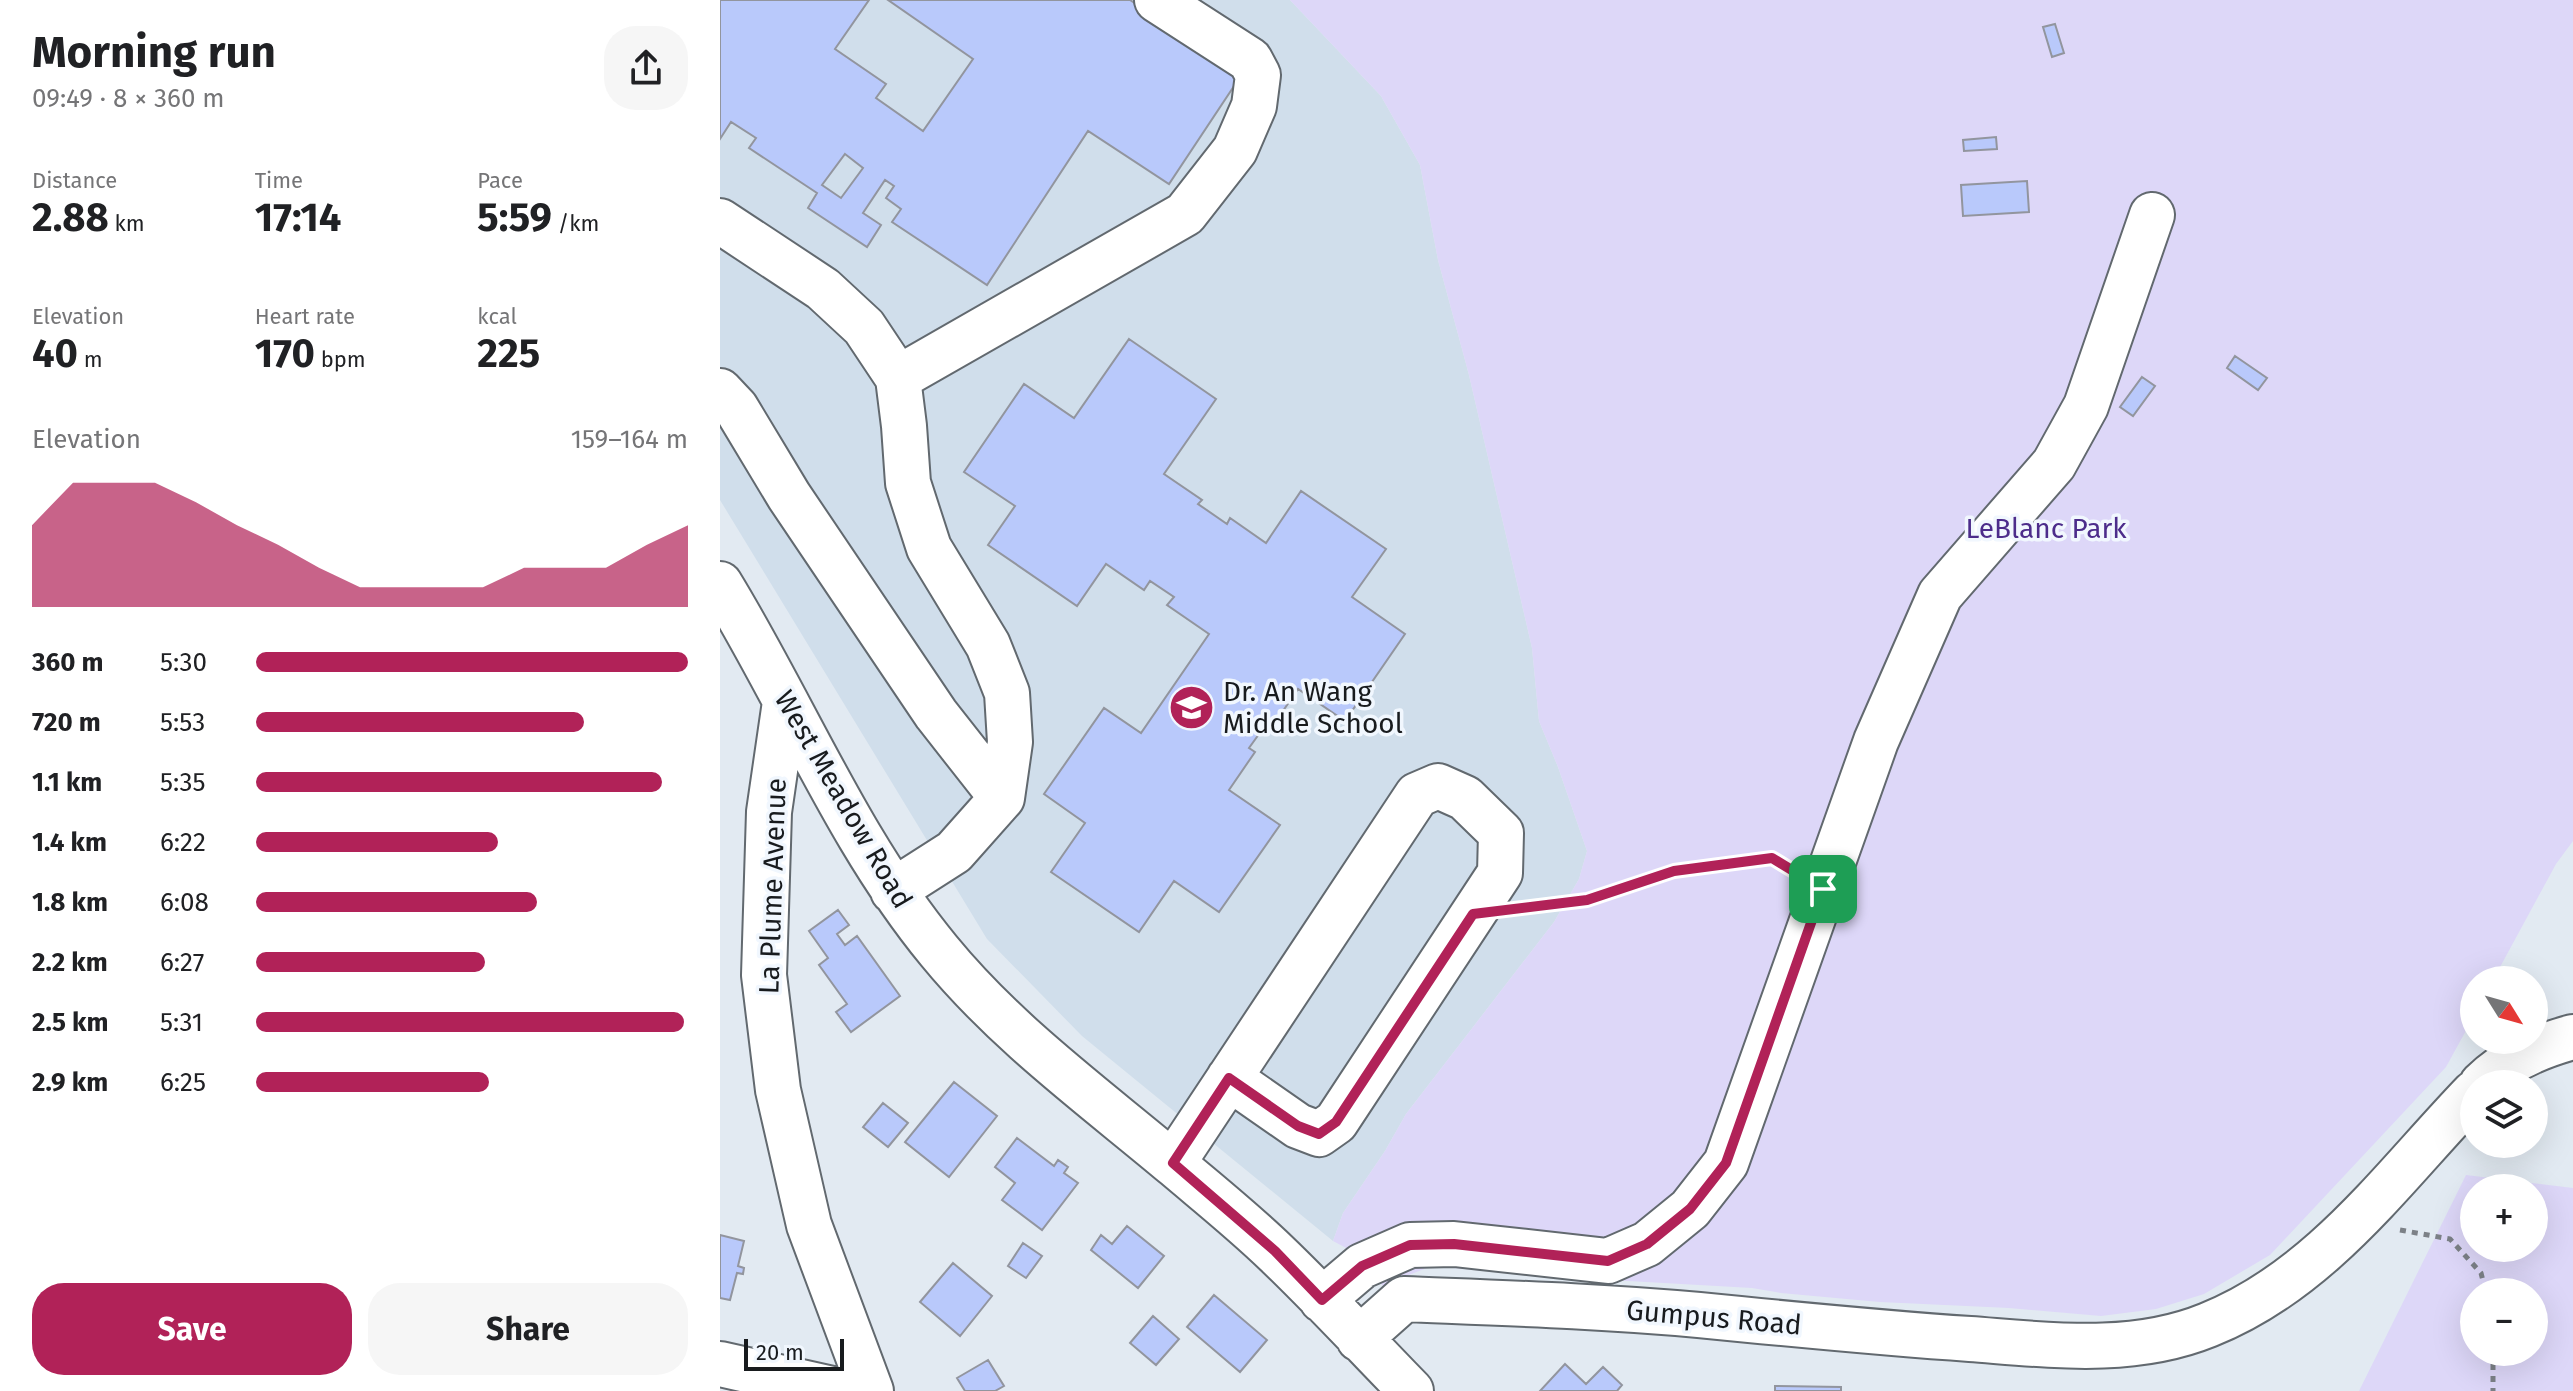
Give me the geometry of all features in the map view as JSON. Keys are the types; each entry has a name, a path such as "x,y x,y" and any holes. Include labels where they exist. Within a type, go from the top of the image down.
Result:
{"street":[{"path":"898,378 1185,214 1235,150 1254,106 1258,75 1250,60 1157,0"},
{"path":"1322,1300 1362,1266 1410,1245 1454,1244 1608,1261 1647,1244 1690,1209 1726,1163 1876,741 1940,595 2054,464 2086,406 2152,215"},
{"path":"720,221 823,289 864,327 898,378 908,483 929,548 988,645 1007,693 1010,742 1002,798 954,852 893,891"},
{"path":"720,391 736,408 789,496 936,714 1002,798"},
{"name":"West Meadow Road","path":"720,584 893,891 941,953 1028,1044 1275,1251 1411,1391"},
{"name":"La Plume Avenue","path":"785,702 769,812 764,975 776,1076 809,1225 871,1391"},
{"path":"1173,1163 1229,1078 1417,795 1438,786 1465,798 1501,833 1500,873 1336,1122 1319,1134 1298,1126 1229,1078"},
{"path":"2499,1070 2509,1062 2573,1037"},
{"name":"Gumpus Road","path":"1359,1339 1404,1299 1607,1306 1904,1335 2084,1347 2130,1345 2174,1337 2209,1325 2283,1283 2346,1232 2460,1109"},
{"path":"720,1364 841,1391"}],"path":[{"path":"1473,914 1587,900 1674,871 1772,858 1823,889"},
{"path":"2372,1206 2402,1232 2450,1239 2482,1278"},
{"path":"2493,1366 2493,1391"}],"shaded area":[{"name":"Dr. An Wang Middle School","path":"720,0 1290,0 1381,96 1420,165 1438,260 1469,375 1532,648 1539,721 1587,851 1579,879 1554,922 1406,1114 1343,1213 1333,1241 1082,1036 987,939 720,500"}],"green space":[{"name":"LeBlanc Park","path":"1290,0 2573,0 2573,841 2556,864 2501,966 2460,966 2460,1042 2446,1067 2270,1255 2204,1294 2156,1309 2101,1316 1880,1302 1752,1288 1540,1276 1432,1266 1384,1287 1350,1250 1333,1241 1343,1213 1406,1114 1554,922 1579,879 1587,851 1539,721 1532,648 1469,375 1438,260 1420,165 1381,96"},
{"path":"2548,1185 2573,1188 2573,1391 2359,1391 2460,1187 2460,1262 2548,1262"}],"building":[{"path":"720,0 869,0 835,49 886,84 876,98 923,131 973,59 888,0 1130,0 1242,74 1169,184 1088,131 987,285 892,222 901,209 886,198 894,186 885,180 863,213 881,225 867,247 808,208 817,193 749,148 756,138 731,122 720,139","holes":["845,154 863,168 841,198 822,185"]},
{"path":"2055,24 2064,53 2052,57 2043,27"},
{"path":"1996,137 1997,149 1964,151 1963,140"},
{"path":"2027,181 2029,212 1963,216 1961,185"},
{"path":"1129,339 1216,399 1164,474 1202,500 1198,504 1227,524 1230,518 1266,543 1301,491 1386,549 1352,597 1405,634 1345,721 1298,689 1272,727 1267,723 1249,748 1255,752 1229,790 1280,825 1219,912 1174,881 1139,932 1051,872 1085,823 1044,794 1104,708 1141,733 1209,634 1167,605 1174,597 1150,581 1144,590 1106,564 1077,606 988,545 1015,506 964,472 1024,384 1074,418"},
{"path":"2235,356 2267,378 2258,390 2227,368"},
{"path":"2142,377 2155,386 2133,416 2120,407"},
{"path":"838,910 849,925 837,934 845,945 857,936 900,996 851,1032 836,1012 847,1004 819,965 828,958 809,931"},
{"path":"954,1082 997,1116 949,1177 905,1142"},
{"path":"883,1103 908,1123 888,1147 863,1127"},
{"path":"1017,1138 1054,1166 1058,1160 1068,1167 1064,1173 1078,1183 1042,1230 1002,1200 1015,1183 995,1167"},
{"path":"1127,1226 1164,1256 1138,1288 1091,1250 1101,1235 1112,1244"},
{"path":"720,1235 744,1241 738,1266 744,1268 743,1274 737,1273 730,1300 720,1298"},
{"path":"1023,1243 1042,1256 1026,1278 1008,1266"},
{"path":"953,1263 992,1296 960,1336 920,1302"},
{"path":"1214,1295 1267,1340 1240,1372 1187,1327"},
{"path":"1153,1316 1179,1339 1156,1365 1130,1343"},
{"path":"988,1360 1004,1386 995,1391 965,1391 957,1378"},
{"path":"1565,1364 1586,1384 1603,1367 1622,1385 1617,1391 1540,1391"},
{"path":"1775,1386 1841,1387 1841,1391 1775,1391"}],"place":[{"name":"Dr. An Wang Middle School","path":"1192,707"}],"route":[{"path":"1772,858 1823,889 1726,1163 1690,1209 1647,1244 1608,1261 1454,1244 1410,1245 1362,1266 1322,1300 1275,1251 1173,1163 1229,1078 1298,1126 1319,1134 1336,1122 1473,914 1587,900 1674,871 1772,858"}]}
